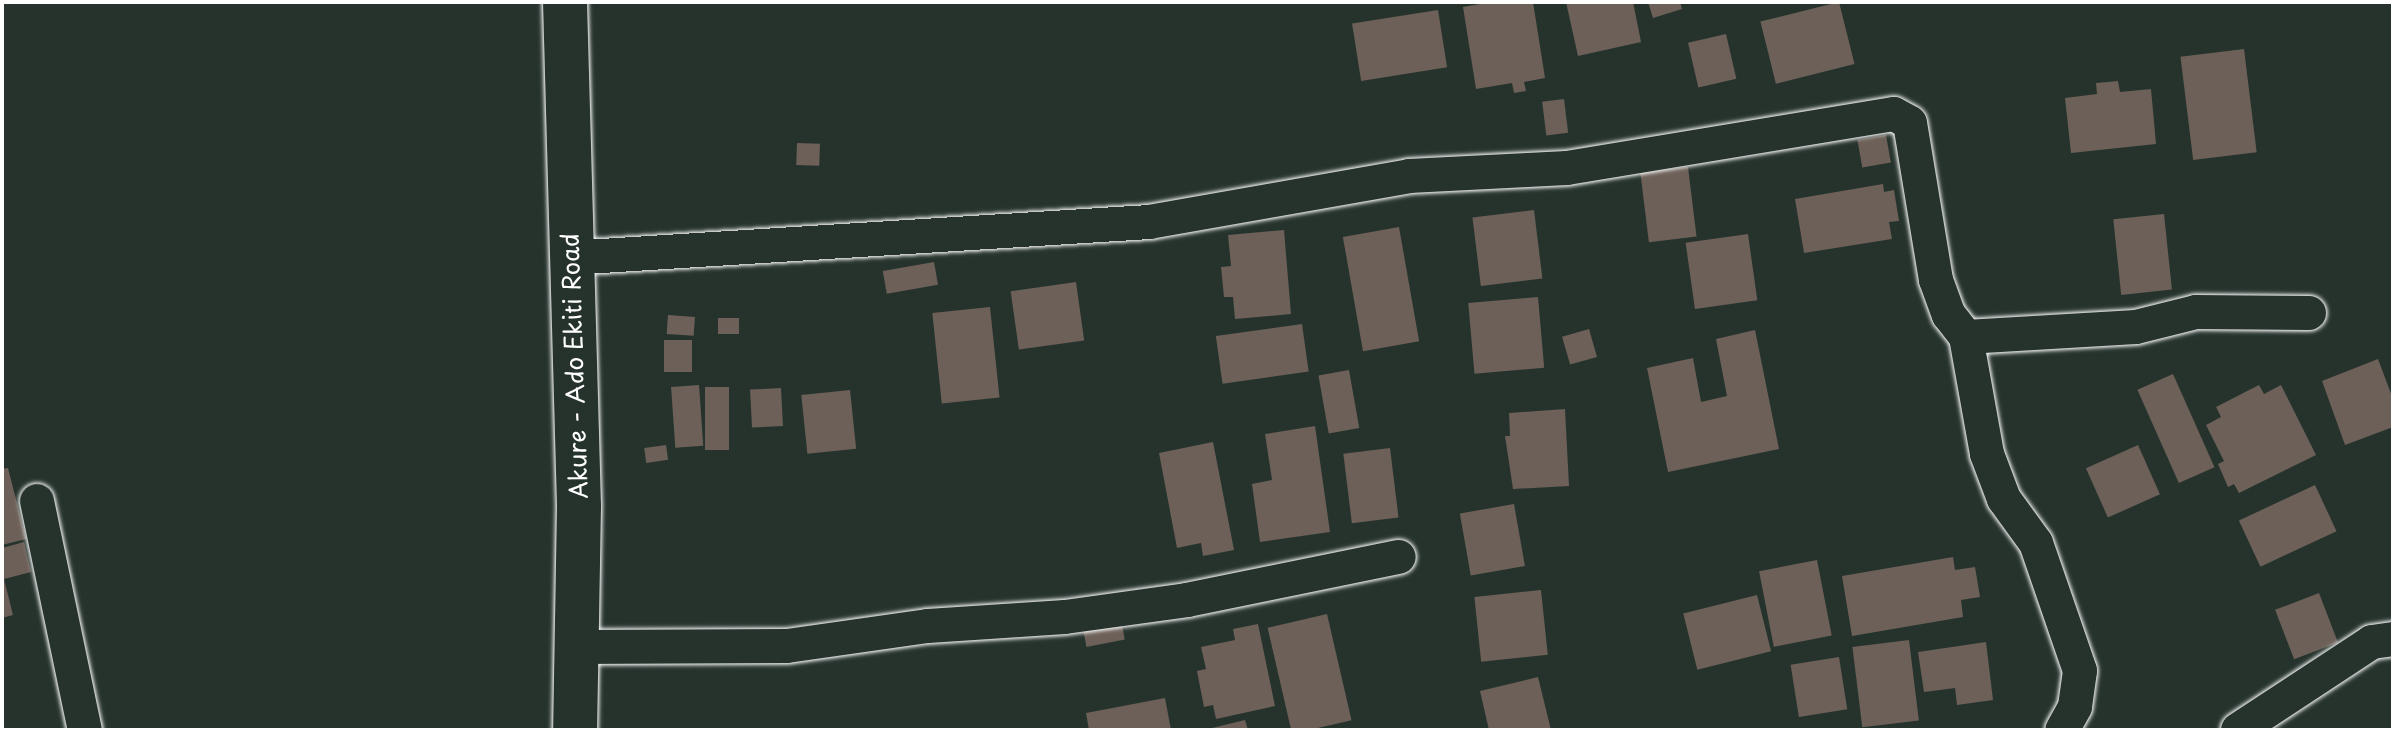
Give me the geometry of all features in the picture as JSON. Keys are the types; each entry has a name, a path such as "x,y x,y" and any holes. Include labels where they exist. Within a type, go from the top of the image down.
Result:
{"main road":[{"name":"Akure - Ado Ekiti Road","path":"565,2 569,258 579,506 575,730"}],"street":[{"path":"569,258 1149,222 1409,176 1567,168 1894,114 1910,123 1936,280 1949,315 1966,337 1987,454 2004,499 2036,543 2080,671 2075,707 2062,730"},
{"path":"1966,337 2136,327 2196,312 2309,313"},
{"path":"37,501 85,730"},
{"path":"577,647 787,646 928,626 1065,617 1187,600 1399,557"},
{"path":"2238,730 2372,642 2393,639"}],"building":[{"path":"1491,2 1533,2 1545,78 1524,82 1526,91 1514,93 1512,83 1476,89 1463,7"},
{"path":"1566,2 1633,2 1641,42 1578,56"},
{"path":"1648,2 1680,2 1682,9 1653,18"},
{"path":"1839,2 1854,64 1776,84 1760,22"},
{"path":"1438,10 1447,67 1361,81 1352,24"},
{"path":"1726,34 1736,79 1698,88 1688,43"},
{"path":"2244,49 2257,152 2193,160 2180,57"},
{"path":"2118,81 2120,92 2151,89 2156,144 2071,153 2065,98 2097,94 2096,83"},
{"path":"1564,99 1568,133 1546,135 1542,102"},
{"path":"1886,135 1891,163 1862,168 1857,140"},
{"path":"797,143 820,144 819,166 796,165"},
{"path":"1688,167 1697,236 1649,242 1640,173"},
{"path":"1883,184 1884,192 1894,190 1899,221 1889,222 1892,239 1804,253 1795,199"},
{"path":"1534,210 1542,278 1481,286 1472,218"},
{"path":"2164,214 2172,290 2121,295 2113,219"},
{"path":"1399,227 1419,341 1363,351 1343,237"},
{"path":"1284,230 1291,314 1235,319 1233,297 1224,297 1221,267 1231,266 1228,235"},
{"path":"1748,234 1757,300 1695,309 1686,243"},
{"path":"934,262 938,285 887,294 883,271"},
{"path":"1076,282 1084,340 1019,350 1011,291"},
{"path":"1538,297 1544,368 1474,374 1468,303"},
{"path":"990,307 1000,398 942,404 932,313"},
{"path":"668,315 695,317 694,336 667,334"},
{"path":"718,318 739,318 739,334 718,334"},
{"path":"1302,324 1309,372 1223,384 1216,336"},
{"path":"1589,329 1597,357 1570,365 1562,337"},
{"path":"1755,330 1779,449 1668,472 1647,368 1693,358 1701,402 1727,396 1716,339"},
{"path":"664,340 692,340 692,372 664,372"},
{"path":"2378,359 2393,399 2393,427 2345,445 2322,381"},
{"path":"1349,370 1359,428 1329,433 1318,375"},
{"path":"2173,374 2214,467 2179,483 2137,390"},
{"path":"699,385 703,446 675,448 671,387"},
{"path":"2259,385 2264,394 2281,385 2316,455 2239,493 2234,484 2228,487 2218,464 2224,461 2206,425 2221,417 2216,407"},
{"path":"705,387 729,387 729,450 705,450"},
{"path":"781,388 783,426 752,428 750,390"},
{"path":"850,390 856,449 807,454 801,395"},
{"path":"1565,409 1569,486 1513,489 1505,436 1510,436 1509,413"},
{"path":"1315,426 1330,532 1260,542 1252,484 1272,480 1265,434"},
{"path":"1213,442 1234,550 1203,556 1201,543 1177,548 1159,453"},
{"path":"666,445 668,460 646,463 644,448"},
{"path":"2138,445 2160,494 2108,518 2086,468"},
{"path":"1390,448 1399,517 1352,523 1343,454"},
{"path":"8,468 26,539 2,545 2,469"},
{"path":"2315,485 2337,531 2260,567 2239,520"},
{"path":"1514,504 1525,566 1471,576 1460,514"},
{"path":"24,542 31,572 4,579 13,615 2,618 2,548"},
{"path":"1953,557 1955,570 1975,567 1980,597 1961,600 1963,617 1852,636 1842,576"},
{"path":"1817,560 1832,636 1774,647 1759,571"},
{"path":"1541,590 1548,655 1481,662 1474,597"},
{"path":"2319,593 2338,642 2294,659 2275,610"},
{"path":"1757,595 1771,651 1697,670 1683,613"},
{"path":"1327,614 1352,720 1309,730 1291,730 1268,628"},
{"path":"1120,615 1125,640 1086,647 1082,622"},
{"path":"1258,624 1275,706 1216,719 1213,705 1204,707 1197,671 1206,669 1201,647 1235,640 1233,629"},
{"path":"1909,640 1919,720 1862,727 1852,647"},
{"path":"1986,642 1993,700 1957,705 1955,688 1924,692 1918,652"},
{"path":"1839,657 1847,709 1799,717 1791,665"},
{"path":"1538,677 1551,730 1489,730 1480,691"},
{"path":"1165,698 1171,730 1089,730 1086,713"},
{"path":"1245,720 1248,730 1208,730 1208,729"}]}
